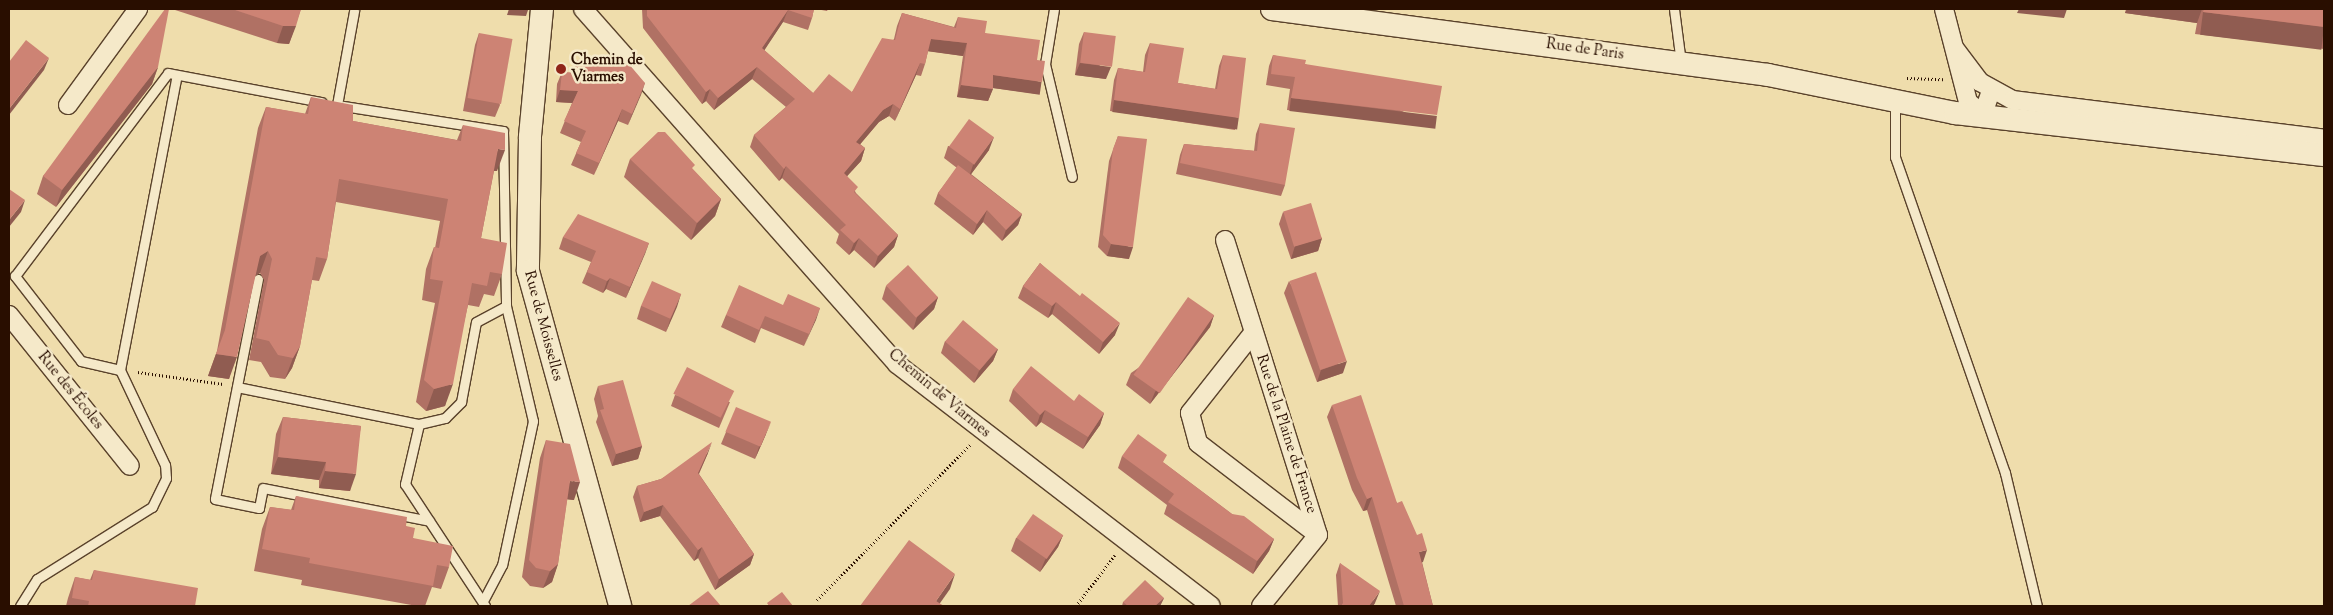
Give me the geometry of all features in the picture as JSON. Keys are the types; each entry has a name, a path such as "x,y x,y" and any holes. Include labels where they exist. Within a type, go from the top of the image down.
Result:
{"street":[{"path":"68,105 138,9"},
{"name":"Rue de Moisselles","path":"542,9 530,137 528,271 620,606"},
{"name":"Chemin de Viarmes","path":"583,9 898,364 1211,606"},
{"name":"Rue de Paris","path":"1272,9 1681,63 1819,85 1895,101 1983,114 2324,155"},
{"path":"1944,9 1966,96 1983,114 1991,91"},
{"path":"1955,49 1966,68 1991,91 2037,104 2324,139"},
{"name":"Rue de la Plaine de France","path":"1225,240 1318,535"},
{"name":"Rue des Écoles","path":"9,316 130,466"},
{"name":"Rue de la Plaine de France","path":"1253,333 1190,413 1198,443 1318,535"},
{"path":"1261,606 1318,535"}],"lane":[{"path":"1054,9 1045,64 1072,177"},
{"path":"1674,9 1681,63"},
{"path":"337,105 354,11"},
{"path":"120,370 81,361 15,276 168,73 337,105 503,131 506,306 533,421 502,566 484,603"},
{"path":"20,606 37,579 152,507 162,493 165,465 120,370 177,75"},
{"path":"1895,101 1895,157 2005,473 2037,606"},
{"path":"258,279 215,499 259,508 263,488 429,521"},
{"path":"237,387 419,424 445,418 461,402 476,322 506,306"},
{"path":"419,424 405,484 484,603"}],"path":[{"path":"120,370 237,387"},
{"path":"817,600 983,431"},
{"path":"1076,606 1126,541"}],"building":[{"path":"165,9 169,9 158,67 62,190 43,176"},
{"path":"232,9 301,9 296,26 283,26"},
{"path":"647,9 814,9 812,18 788,10 762,48 813,93 829,74 852,92 882,38 895,40 902,13 956,28 958,17 987,21 985,33 1040,40 1037,60 1045,61 1042,82 993,75 993,89 961,85 967,43 931,39 925,64 920,63 900,109 893,104 883,110 856,142 865,148 844,173 858,187 854,192 898,235 878,256 859,238 854,243 840,230 846,225 786,166 784,169 754,135 795,99 757,67 718,98 710,89 706,92 647,16"},
{"path":"2204,9 2324,9 2324,27 2203,12"},
{"path":"1084,32 1116,36 1112,67 1080,63"},
{"path":"479,33 512,39 501,104 468,98"},
{"path":"26,40 49,58 9,109 9,62"},
{"path":"1150,43 1184,48 1178,83 1217,89 1223,55 1246,58 1239,118 1114,100 1118,68 1145,72"},
{"path":"1273,55 1306,60 1305,64 1442,86 1437,115 1291,98 1295,77 1271,74"},
{"path":"577,60 628,63 645,83 632,114 622,109 599,163 576,153 586,131 564,121 578,91 560,90 562,72 576,73"},
{"path":"311,97 353,105 353,121 461,141 463,125 505,133 505,150 498,149 481,238 507,243 502,274 490,272 487,286 472,283 453,384 434,389 424,380 443,281 430,279 434,247 439,248 448,199 339,179 327,259 316,257 300,346 293,358 278,355 269,341 256,338 272,259 268,251 260,256 237,357 216,354 225,330 266,107 308,114"},
{"path":"969,119 994,137 974,165 949,147"},
{"path":"1260,123 1295,128 1285,185 1180,163 1184,144 1257,151"},
{"path":"658,132 665,132 695,165 692,168 721,199 697,223 630,159"},
{"path":"1118,136 1147,139 1133,247 1111,244 1103,235 1113,149"},
{"path":"958,165 1022,214 1006,230 987,210 977,224 938,193"},
{"path":"9,189 25,200 9,220"},
{"path":"1311,203 1322,238 1294,247 1283,211"},
{"path":"578,214 649,243 630,287 610,278 607,281 587,272 596,251 563,237"},
{"path":"1040,263 1080,296 1082,293 1120,323 1103,342 1056,302 1052,306 1023,286"},
{"path":"908,265 938,297 916,318 886,285"},
{"path":"1316,272 1347,361 1320,370 1290,281"},
{"path":"652,281 681,294 670,319 641,306"},
{"path":"739,285 783,305 788,294 820,308 809,334 765,316 759,330 726,315"},
{"path":"1188,297 1214,315 1160,393 1134,375"},
{"path":"963,320 997,349 979,370 945,341"},
{"path":"1031,366 1074,401 1079,394 1104,413 1088,437 1045,410 1040,415 1013,389"},
{"path":"687,367 734,391 721,418 673,394"},
{"path":"623,380 642,446 616,454 600,410 604,409 598,386"},
{"path":"1361,395 1397,503 1402,501 1417,535 1422,533 1427,550 1419,552 1433,606 1404,606 1372,497 1367,499 1357,478 1332,405"},
{"path":"736,407 771,422 760,447 725,432"},
{"path":"283,417 361,426 356,474 325,471 326,462 278,457"},
{"path":"1138,434 1167,455 1163,462 1232,514 1244,516 1274,539 1257,561 1168,502 1174,494 1122,456"},
{"path":"546,440 570,444 580,482 570,481 558,564 550,571 536,568 529,560"},
{"path":"712,442 698,473 754,554 719,579 702,547 698,550 663,505 644,512 637,486 661,479"},
{"path":"296,496 407,517 406,526 415,528 413,538 453,546 449,567 437,565 433,586 309,563 310,558 262,549 270,507 294,510"},
{"path":"1033,514 1063,535 1047,559 1016,538"},
{"path":"909,540 955,574 936,601 944,606 860,606"},
{"path":"1340,563 1380,591 1369,606 1341,606 1343,603"},
{"path":"94,570 198,588 195,606 88,606 89,601 72,598 75,577 92,580"},
{"path":"1145,580 1164,598 1155,606 1128,606 1123,602"},
{"path":"708,591 721,606 688,606"},
{"path":"782,592 793,606 769,606 767,603"}],"place":[{"name":"Chemin de Viarmes","path":"561,69"}]}
